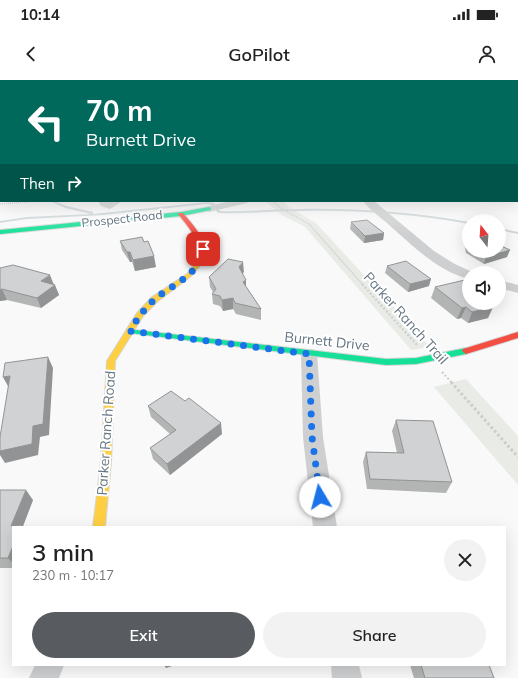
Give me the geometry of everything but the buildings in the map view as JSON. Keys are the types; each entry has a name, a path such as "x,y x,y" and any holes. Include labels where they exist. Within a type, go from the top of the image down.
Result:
{"street":[{"name":"Prospect Road","path":"0,232 111,209 181,214 239,202"},
{"path":"369,202 430,254 449,266 462,271"},
{"name":"Parker Ranch Road","path":"98,526 106,462 112,361 140,315 155,299 189,275 198,266 202,257 201,241 181,214"},
{"path":"506,286 518,290"},
{"name":"Burnett Drive","path":"130,331 309,354 386,362 416,361 458,354 518,335"},
{"path":"309,354 312,437 324,526"},
{"path":"44,678 50,666"},
{"path":"345,666 347,678"}],"path":[{"path":"0,204 26,202"},
{"name":"Parker Ranch Trail","path":"274,202 282,209 309,224 518,457"}],"shaded area":[{"path":"266,202 285,202 287,206 316,223 430,347 411,350 305,227 282,215"},
{"path":"466,379 518,436 518,485 434,387"}],"waterway":[{"path":"54,202 66,207 92,213"},
{"path":"0,222 27,218 104,214 207,203 213,204 219,212 270,210 349,210 421,215 462,222"},
{"path":"506,230 518,233"}],"traffic: fast":[{"path":"0,232 181,214 209,209"},
{"path":"130,331 386,362 416,361 466,351"}],"traffic: slow":[{"path":"99,526 106,462 111,361 140,315 155,299 189,275 200,262"}],"traffic: jam":[{"path":"181,214 198,236 202,248 200,262"},
{"path":"466,351 518,335"}],"route":[{"path":"203,249 202,257 198,266 189,275 155,299 140,315 130,331 309,354 312,437 320,497"}]}
